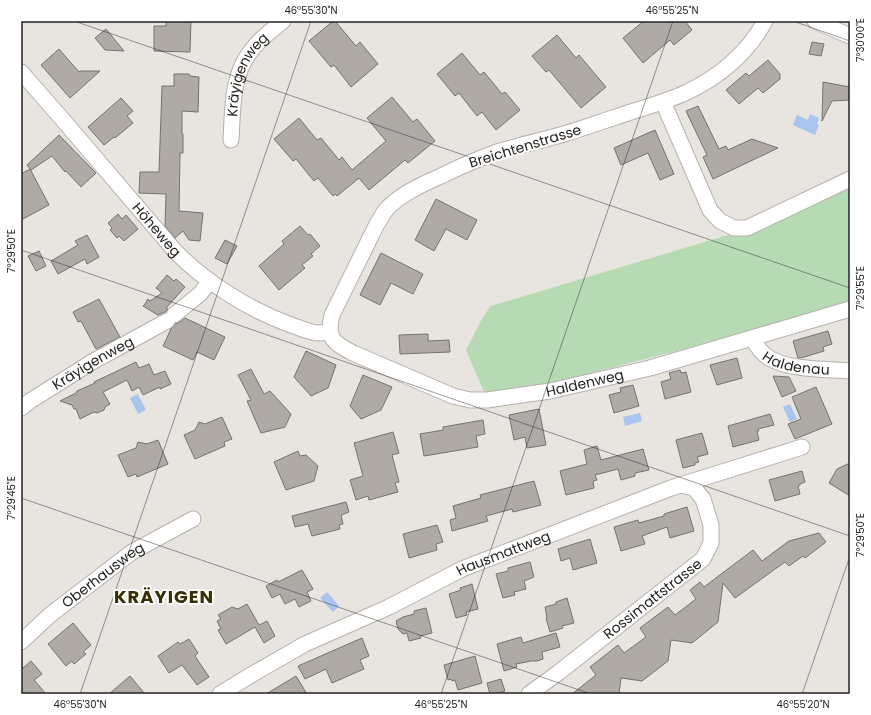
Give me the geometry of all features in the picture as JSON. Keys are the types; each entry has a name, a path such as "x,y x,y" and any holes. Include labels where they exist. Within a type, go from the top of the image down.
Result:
{"street":[{"name":"Kräyigenweg","path":"231,140 233,97 236,80 241,66 255,45 283,21"},
{"name":"Breichtenstrasse","path":"330,332 332,316 378,224 385,212 393,203 427,182 497,152 569,132 663,102 686,93 705,83 724,70 751,43 765,21"},
{"path":"815,21 850,36"},
{"name":"Höheweg","path":"21,72 184,261 210,281 253,308 274,319 309,332 330,332"},
{"path":"663,102 710,210 720,221 734,228 747,228 850,179"},
{"name":"Kräyigenweg","path":"21,408 92,362 171,318 200,294 210,281"},
{"name":"Haldenweg","path":"330,332 333,340 354,353 453,396 470,400 487,400 550,391 650,368 850,309"},
{"name":"Haldenau","path":"753,338 762,352 770,359 781,364 797,367 850,371"},
{"name":"Hausmattweg","path":"220,694 250,674 305,644 389,607 462,569 681,485 802,447"},
{"name":"Rossimattstrasse","path":"529,694 703,559 711,543 712,525 704,499 694,488 681,485"},
{"name":"Oberhausweg","path":"21,642 50,615 132,552 193,519"}],"green space":[{"path":"850,179 850,302 734,336 529,389 484,392 466,350 483,317 491,306 748,229"}],"water":[{"path":"810,114 819,118 817,124 819,125 815,135 793,125 797,115 808,120"},
{"path":"138,394 146,410 138,414 130,398"},
{"path":"790,404 797,419 790,422 783,407"},
{"path":"640,413 642,421 625,426 623,417"},
{"path":"327,592 339,606 333,612 320,598"}],"building":[{"path":"166,21 191,21 190,52 154,51 154,26 166,26"},
{"path":"333,21 335,21 356,46 360,42 378,64 351,87 334,65 331,67 309,41"},
{"path":"644,21 685,21 692,30 674,45 670,40 643,63 623,38"},
{"path":"106,29 124,51 105,50 95,38"},
{"path":"557,35 576,58 579,55 606,87 581,108 549,70 546,72 532,56"},
{"path":"812,42 824,44 821,56 809,54"},
{"path":"59,49 79,72 100,71 70,98 41,65"},
{"path":"462,53 480,75 484,72 502,94 505,92 520,110 496,130 482,112 477,116 459,93 455,96 437,74"},
{"path":"768,60 780,74 780,79 763,93 758,88 739,104 726,90 746,73 749,76"},
{"path":"174,74 189,74 190,76 199,77 198,112 182,111 183,153 180,153 179,211 203,213 200,241 189,240 183,231 175,238 165,226 166,194 139,193 140,172 159,172 162,86 174,86"},
{"path":"823,82 850,87 850,100 832,101 822,121"},
{"path":"392,97 413,122 417,119 435,141 408,163 405,160 369,190 359,178 337,196 335,194 333,196 318,178 314,181 296,159 293,161 274,139 299,118 317,140 321,138 339,160 342,157 352,170 386,141 367,118"},
{"path":"121,98 133,111 127,116 133,123 104,145 88,127"},
{"path":"698,106 719,149 726,146 728,150 752,139 778,148 713,179 703,157 707,155 686,111"},
{"path":"655,130 674,174 660,180 648,153 621,165 614,148"},
{"path":"59,135 96,173 81,187 66,171 65,172 52,156 31,170 27,165"},
{"path":"30,169 49,205 21,220 21,174"},
{"path":"436,199 477,220 467,240 446,229 434,251 415,240"},
{"path":"118,214 122,219 126,215 138,229 124,241 119,236 117,238 110,230 112,228 108,223"},
{"path":"300,226 308,235 310,234 320,246 311,254 313,256 302,265 305,268 279,290 259,266 284,244 282,241"},
{"path":"87,235 99,257 87,264 85,259 58,274 51,261 78,245 75,241"},
{"path":"225,240 237,246 227,264 215,258"},
{"path":"39,251 46,266 36,271 28,256"},
{"path":"381,253 423,274 413,294 391,283 380,305 360,295"},
{"path":"167,275 174,281 176,279 185,287 166,308 168,309 158,315 143,306 148,299 150,301 162,293 156,288"},
{"path":"99,299 120,337 96,349 81,321 78,322 73,312"},
{"path":"185,318 225,337 214,360 197,352 193,360 163,346 171,329 175,324"},
{"path":"828,331 832,344 823,347 824,351 798,358 793,341"},
{"path":"428,334 428,341 449,340 450,352 400,354 399,335"},
{"path":"306,351 336,365 328,388 311,396 294,377"},
{"path":"737,358 742,378 717,385 710,365"},
{"path":"136,362 139,368 149,364 154,375 165,371 171,384 160,389 160,387 143,395 139,387 132,391 127,380 103,392 110,404 105,407 104,410 97,413 94,412 80,419 76,409 74,409 72,405 60,401 95,383 94,382"},
{"path":"251,369 264,394 270,391 291,414 285,427 261,433 247,401 251,400 238,375"},
{"path":"680,370 681,373 686,372 691,392 665,399 661,382 671,379 669,373"},
{"path":"363,375 392,387 381,410 361,419 350,406"},
{"path":"773,376 789,377 796,391 782,397"},
{"path":"633,385 639,406 614,413 609,395 621,392 620,388"},
{"path":"816,387 832,424 795,439 788,424 801,419 792,397"},
{"path":"539,409 546,445 527,448 525,437 514,440 509,415"},
{"path":"770,414 774,425 758,429 759,440 733,447 728,426"},
{"path":"222,417 232,439 224,442 225,446 195,459 184,435 195,430 199,422 205,424"},
{"path":"483,420 485,434 476,436 478,447 424,456 420,434 443,430 443,427"},
{"path":"393,432 399,453 392,455 399,482 395,483 398,492 369,500 368,496 356,500 350,480 363,476 354,443"},
{"path":"702,433 708,454 697,457 699,462 695,463 695,465 683,468 676,440"},
{"path":"158,440 168,464 137,477 136,474 128,477 118,455 136,448 138,442 147,444"},
{"path":"597,446 601,460 643,449 649,470 635,473 635,476 621,480 618,469 595,475 597,480 593,481 594,488 566,495 560,471 587,464 584,450"},
{"path":"298,451 300,456 306,455 318,466 314,481 286,490 274,462"},
{"path":"850,463 850,496 829,483 837,469"},
{"path":"802,471 805,482 798,486 800,494 775,501 769,480"},
{"path":"534,481 541,505 513,512 512,509 486,516 488,521 452,531 450,520 456,518 453,506 481,498 480,495"},
{"path":"346,502 349,512 341,515 343,524 339,525 340,529 312,536 308,524 295,527 292,516"},
{"path":"687,507 694,531 670,538 667,527 642,536 645,544 621,551 614,527 638,520 639,523 664,516 664,514"},
{"path":"437,525 443,542 436,544 437,550 409,558 403,534"},
{"path":"819,533 826,542 805,558 803,556 789,566 785,562 735,598 723,583 718,622 692,643 671,640 668,661 642,681 621,678 619,694 572,694 596,675 590,667 618,645 624,653 646,637 640,628 668,607 675,615 696,599 690,590 700,582 704,587 753,550 762,561 789,541"},
{"path":"590,539 597,563 573,570 570,558 561,561 558,549"},
{"path":"530,562 534,577 524,581 526,589 514,592 515,595 503,598 496,574 508,571 508,568"},
{"path":"302,570 313,589 307,592 311,601 299,607 295,599 285,604 280,594 272,598 266,586 277,580 278,582"},
{"path":"472,584 478,609 466,612 467,615 456,618 449,594"},
{"path":"567,598 574,623 562,626 563,628 550,632 545,607 556,604 556,602"},
{"path":"247,604 259,625 267,621 275,636 264,643 255,627 226,644 218,630 221,629 217,621 221,619 218,615 232,607 238,609"},
{"path":"426,608 432,633 409,641 407,633 403,634 398,629 396,621 414,614 414,611"},
{"path":"73,623 91,645 83,652 86,654 74,664 72,661 66,666 48,644"},
{"path":"556,633 560,647 542,652 543,659 516,664 517,667 504,671 497,644 521,637 523,643"},
{"path":"362,638 369,656 360,660 364,669 332,683 326,669 305,679 298,666"},
{"path":"189,639 198,653 195,656 209,677 197,685 182,665 169,673 158,656 178,642 180,644"},
{"path":"475,656 482,683 458,690 455,680 448,680 444,665"},
{"path":"31,661 42,674 34,680 46,694 21,694 21,665 23,668"},
{"path":"130,676 145,694 109,694"},
{"path":"296,676 307,694 266,694"},
{"path":"501,679 505,691 490,694 487,683"}],"district":[{"name":"KRÄYIGEN","path":"164,596"}]}
